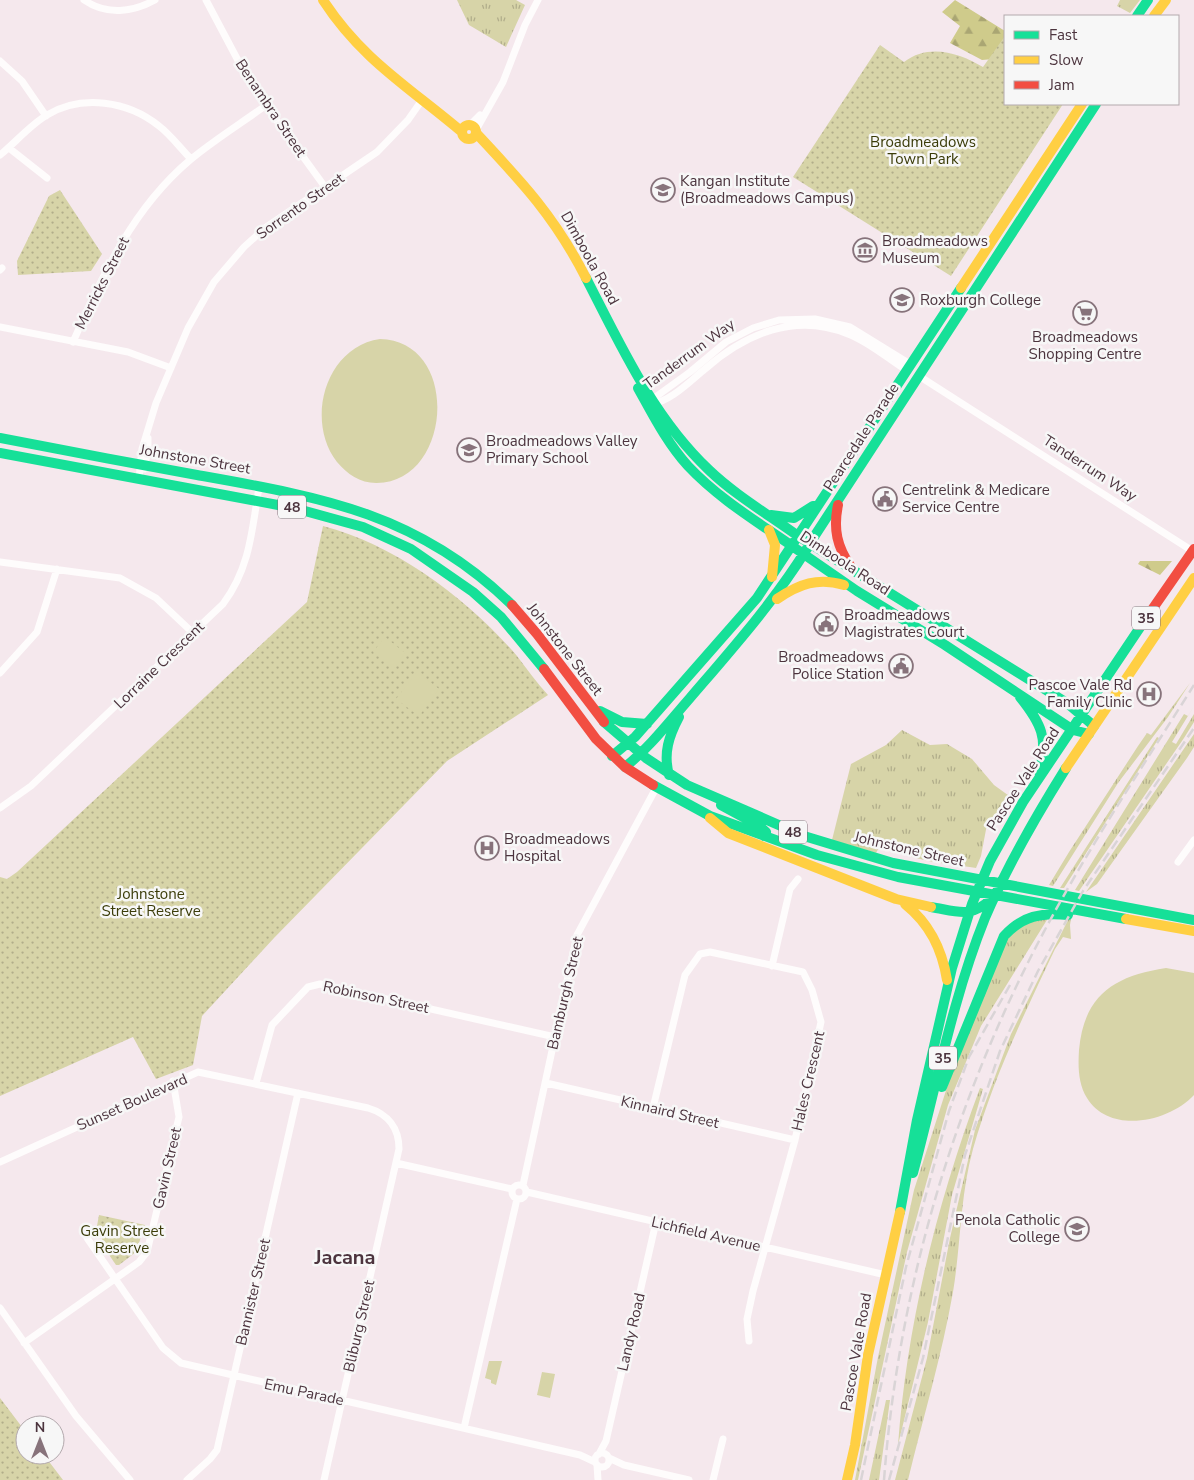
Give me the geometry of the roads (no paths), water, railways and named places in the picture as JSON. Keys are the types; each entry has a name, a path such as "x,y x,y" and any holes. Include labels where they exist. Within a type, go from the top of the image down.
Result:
{"main road":[{"name":"Dimboola Road","path":"323,0 356,46 387,75 444,116 471,131 531,190 558,227 575,256 632,368 638,388 651,402 673,432 710,471 798,536 851,567 1082,714 1091,730 1073,730 1013,689 852,588 703,480 687,465 669,442 651,402"},
{"path":"1138,15 1148,0"},
{"path":"1155,15 1166,0"},
{"name":"Pearcedale Parade","path":"612,756 628,744 647,724 757,598 772,578 819,501 1081,105"},
{"name":"Pearcedale Parade","path":"625,767 642,754 770,604 1095,105"},
{"name":"Tanderrum Way","path":"908,367 920,376"},
{"name":"Johnstone Street","path":"0,438 311,496 378,517 409,531 459,562 503,596 547,644 587,702 628,744 669,775 714,798 804,836 841,849 893,863 1194,920"},
{"name":"Johnstone Street","path":"0,453 139,480 257,500 330,516 372,530 411,549 436,564 485,602 520,637 586,726 612,756 656,788 697,810 764,836 846,864 955,888 1091,914"},
{"path":"703,480 710,471"},
{"path":"839,499 835,517 835,536 840,551 851,567"},
{"path":"763,512 783,518 794,518 819,501"},
{"path":"372,530 378,517"},
{"path":"768,528 775,545 772,578"},
{"name":"Pascoe Vale Road","path":"846,1480 855,1445 868,1356 896,1229 917,1120 947,988 969,913 990,861 1035,782 1073,730 1114,663 1193,551"},
{"name":"Pascoe Vale Road","path":"896,1229 928,1119 961,987 986,917 1033,821 1091,730 1194,578"},
{"path":"770,604 795,586 809,581 837,582 852,588"},
{"path":"713,647 726,657"},
{"path":"1013,689 1038,722 1044,736 1044,755 1035,782"},
{"path":"669,775 665,763 665,751 674,727 688,700"},
{"path":"587,702 621,723 629,725 647,724"},
{"path":"714,798 731,813 764,827 766,832 764,836"},
{"path":"697,810 713,820 728,833 896,899 936,909 969,913 982,908 999,891"},
{"path":"896,899 919,916 933,934 944,958 947,988"},
{"path":"928,1119 1004,936 1016,923 1033,915 1048,913 1076,916 1091,914"},
{"name":"48","path":"1091,914 1194,930"}],"street":[{"path":"84,0 97,7 119,11 134,9 155,0"},
{"name":"Benambra Street","path":"206,0 245,74 265,106 325,187"},
{"path":"471,131 503,82 523,31 538,0"},
{"path":"0,61 22,81 46,116"},
{"name":"Sorrento Street","path":"139,480 156,402 198,308 231,261 265,228 378,152 408,120 422,100"},
{"path":"0,155 46,116 76,104 108,103 146,116 159,126 191,160"},
{"name":"Merricks Street","path":"73,342 103,273 128,231 161,188 191,160 265,106"},
{"path":"9,148 47,178"},
{"name":"Tanderrum Way","path":"651,402 688,383 730,348 756,334 780,327 814,326 847,334 908,367"},
{"path":"0,327 128,352 171,368"},
{"name":"Tanderrum Way","path":"920,376 1193,551"},
{"name":"Lorraine Crescent","path":"0,808 31,786 223,604 241,577 259,487"},
{"path":"0,562 107,575 133,583 156,598 193,633"},
{"path":"0,673 37,632 57,569"},
{"name":"Bamburgh Street","path":"523,1185 577,935 656,788"},
{"path":"1178,862 1194,840"},
{"path":"772,966 790,889 798,879"},
{"name":"Hales Crescent","path":"653,1108 685,975 700,954 710,952 803,972 812,990 821,1022 795,1140 747,1319 749,1341"},
{"name":"Robinson Street","path":"256,1083 272,1025 313,984 555,1037"},
{"name":"Sunset Boulevard","path":"0,1162 198,1072 298,1093"},
{"name":"Gavin Street","path":"24,1343 139,1262 149,1247 179,1117 173,1082"},
{"name":"Kinnaird Street","path":"546,1083 795,1140"},
{"name":"Bliburg Street","path":"298,1093 368,1108 383,1114 390,1120 398,1135 399,1149 324,1480"},
{"name":"Bannister Street","path":"187,1480 210,1459 216,1450 298,1093"},
{"path":"396,1163 512,1189"},
{"path":"512,1189 516,1185 523,1185 527,1192 523,1198 517,1199"},
{"path":"512,1189 513,1196 517,1199"},
{"name":"Lichfield Avenue","path":"527,1192 886,1275"},
{"path":"464,1428 517,1199"},
{"name":"Landy Road","path":"597,1459 606,1441 656,1222"},
{"name":"Emu Parade","path":"86,1238 174,1360 233,1376 597,1459"},
{"path":"0,1308 76,1416 130,1480"},
{"path":"714,1480 723,1439"},
{"name":"Landy Road","path":"606,1441 608,1457"},
{"path":"597,1459 608,1457 624,1465 689,1480"},
{"path":"598,1480 606,1466 608,1457"},
{"path":"597,1459 606,1466 624,1465"},
{"path":"597,1459 598,1480"}],"railway":[{"path":"884,1480 891,1410 902,1340 916,1271 955,1135 980,1069 1008,1004 1057,908 1114,812 1194,685"},
{"path":"889,1480 923,1358 965,1155 1000,1051 1038,971 1083,891 1194,728"},
{"path":"861,1480 906,1267 949,1111 969,1057 1010,985"}],"place":[{"name":"Kangan Institute (Broadmeadows Campus)","path":"663,190"},
{"name":"Broadmeadows Museum","path":"865,250"},
{"name":"Roxburgh College","path":"902,300"},
{"name":"Broadmeadows Shopping Centre","path":"1085,313"},
{"name":"Broadmeadows Valley Primary School","path":"469,450"},
{"name":"Centrelink & Medicare Service Centre","path":"885,499"},
{"name":"Broadmeadows Magistrates Court","path":"826,624"},
{"name":"Broadmeadows Police Station","path":"901,666"},
{"name":"Pascoe Vale Rd Family Clinic","path":"1149,694"},
{"name":"Broadmeadows Hospital","path":"487,848"},
{"name":"Penola Catholic College","path":"1077,1229"}],"district":[{"name":"Jacana","path":"345,1257"}],"park label":[{"name":"Broadmeadows Town Park","path":"923,150"},
{"name":"Johnstone Street Reserve","path":"151,902"},
{"name":"Gavin Street Reserve","path":"122,1240"}]}
